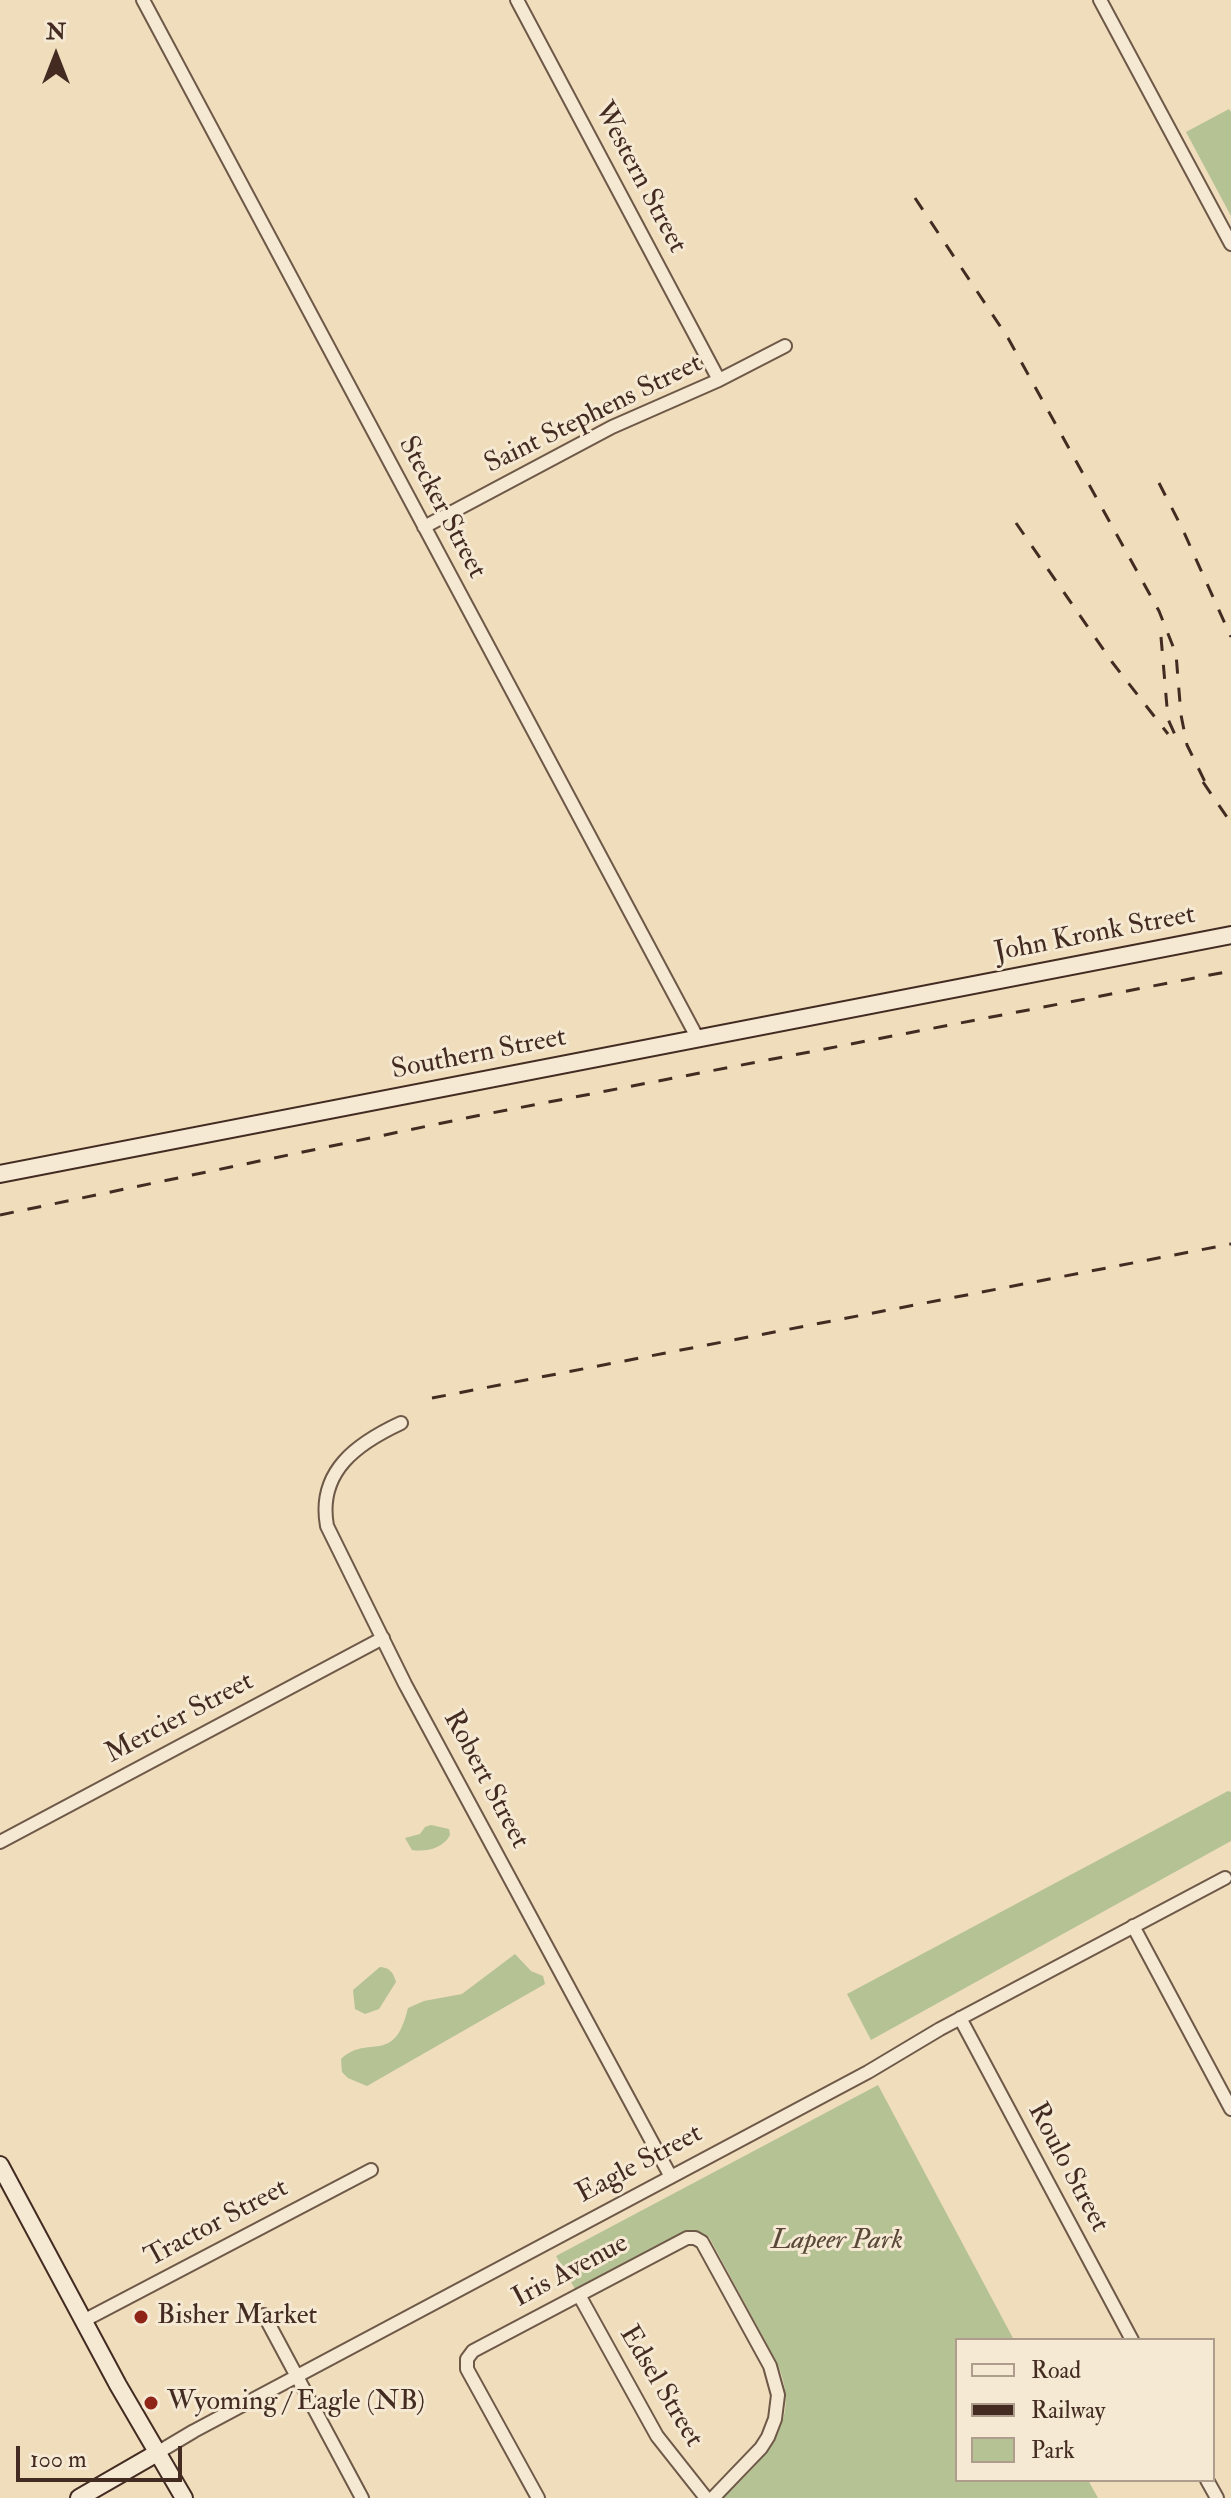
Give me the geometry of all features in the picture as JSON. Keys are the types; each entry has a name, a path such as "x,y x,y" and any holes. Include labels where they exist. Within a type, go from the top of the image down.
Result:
{"street":[{"name":"Stecker Street","path":"143,0 698,1039"},
{"name":"Western Street","path":"517,0 719,380"},
{"path":"1100,0 1231,244"},
{"name":"Saint Stephens Street","path":"424,527 612,427 719,380 785,346"},
{"name":"John Kronk Street","path":"968,986 1231,935"},
{"name":"Southern Street","path":"0,1174 968,986"},
{"name":"Robert Street","path":"401,1423 367,1439 349,1454 336,1472 325,1508 327,1526 383,1638 671,2177"},
{"name":"Mercier Street","path":"0,1842 383,1638"},
{"name":"Eagle Street","path":"79,2498 297,2376 1225,1878"},
{"path":"1133,1926 1231,2109"},
{"name":"Roulo Street","path":"960,2018 1131,2338"},
{"path":"0,2165 184,2498"},
{"name":"Tractor Street","path":"85,2320 371,2170"},
{"name":"Iris Avenue","path":"538,2498 467,2369 467,2359 473,2351 687,2238 695,2238 702,2242 770,2366 775,2379 778,2409 761,2448 713,2498"},
{"name":"Edsel Street","path":"579,2295 657,2436 706,2498"},
{"path":"264,2315 362,2498"}],"green space":[{"path":"1229,109 1231,112 1231,216 1186,132"},
{"path":"1231,1792 1231,1841 871,2040 847,1994"},
{"path":"431,1825 449,1829 447,1840 433,1848 412,1850 405,1838 420,1834"},
{"path":"515,1954 531,1971 543,1976 545,1984 367,2086 342,2072 341,2059 351,2052 380,2046 396,2037 408,2008 424,2001 462,1994"},
{"path":"380,1967 391,1971 396,1982 379,2009 365,2014 355,2009 353,1990"},
{"name":"Lapeer Park","path":"878,2085 1013,2338 955,2338 955,2482 1089,2482 1098,2498 724,2498 765,2454 782,2422 786,2404 777,2363 709,2237 687,2230 575,2289 556,2256"}],"railway":[{"path":"915,198 1008,338 1159,611 1176,654 1187,745 1209,790"},
{"path":"1159,483 1231,637"},
{"path":"1016,523 1112,662 1168,734"},
{"path":"1161,637 1168,719 1180,746"},
{"path":"1203,782 1231,823"},
{"path":"0,1215 476,1116 1231,971"},
{"path":"432,1398 1231,1244"}],"place":[{"name":"Bisher Market","path":"141,2317"},
{"name":"Wyoming / Eagle (NB)","path":"151,2403"}]}
